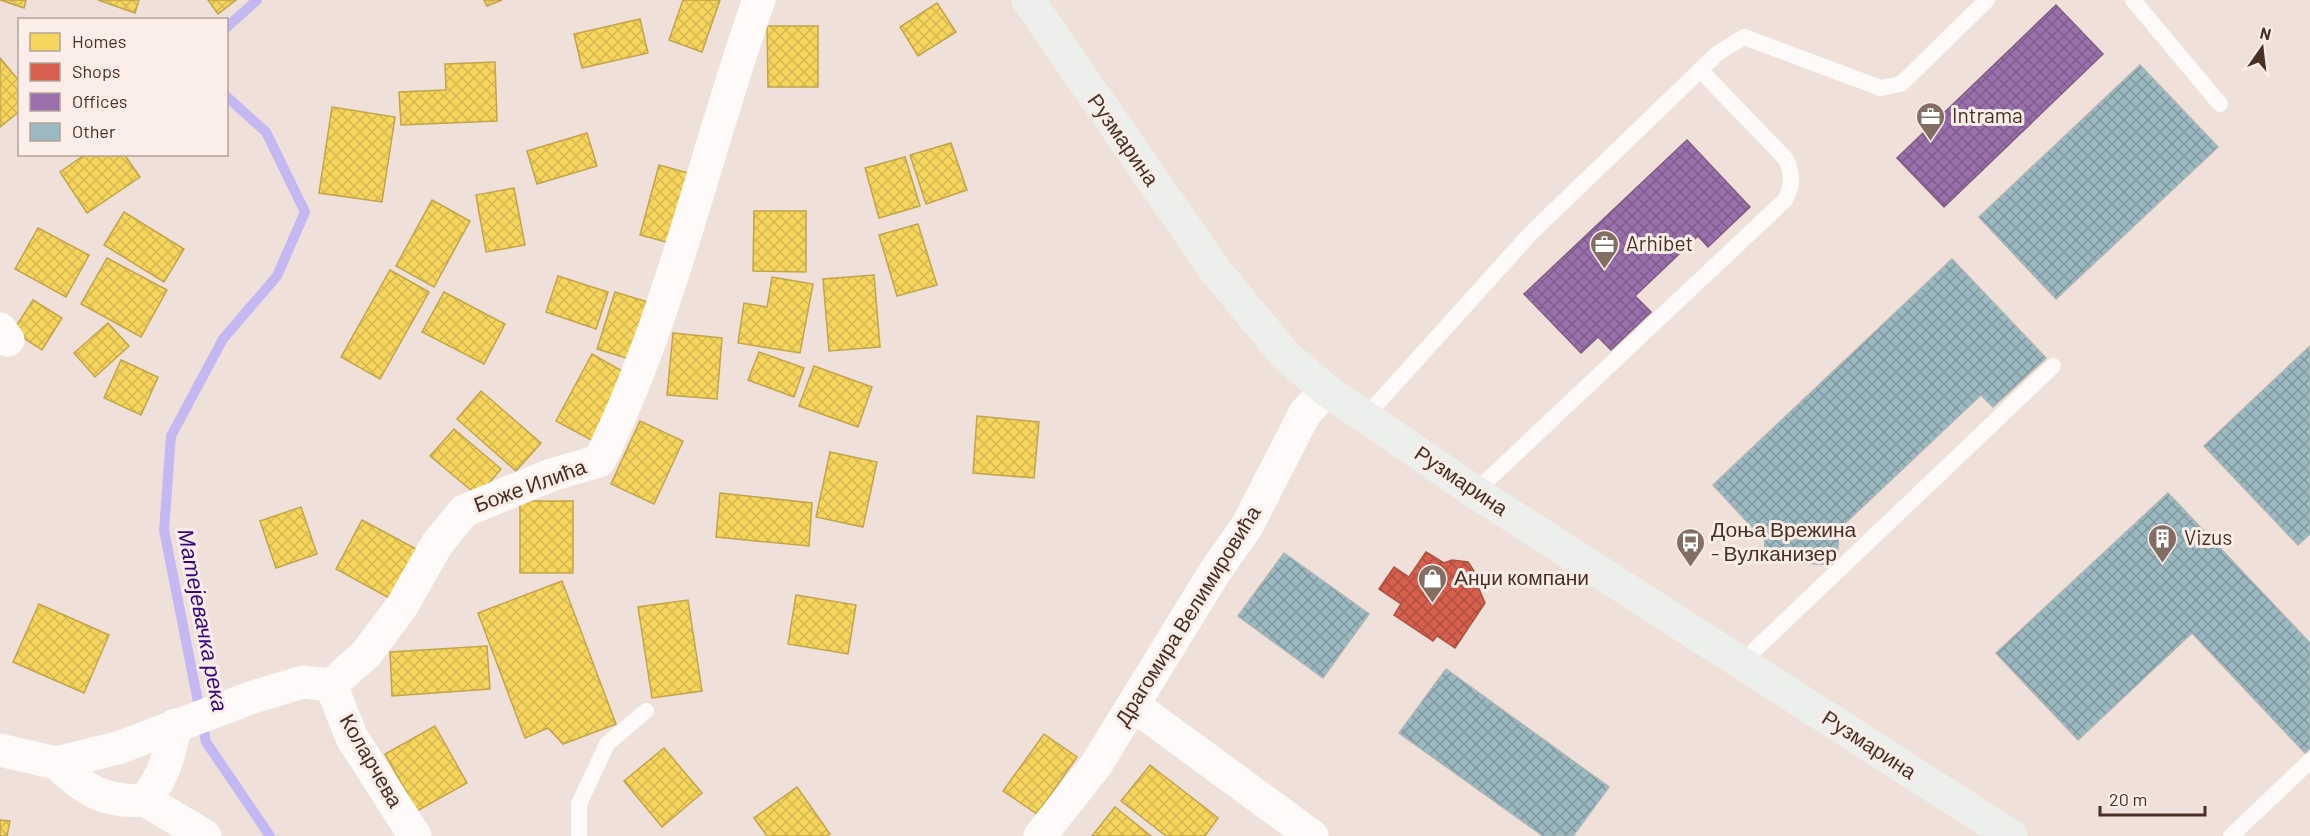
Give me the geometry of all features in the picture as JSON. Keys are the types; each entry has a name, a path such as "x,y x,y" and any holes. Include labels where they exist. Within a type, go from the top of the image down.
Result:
{"main road":[{"name":"Рузмарина","path":"1028,0 1228,288 1286,356 1326,390 1475,492 2011,836"}],"street":[{"name":"Боже Илића","path":"331,685 366,654 402,606 437,544 464,511 551,475 599,461 628,404 679,260 759,0"},
{"name":"Драгомира Велимировића","path":"1040,836 1096,765 1216,570 1247,526 1305,413 1326,390"},
{"path":"0,750 56,763 118,748 253,697 303,682 331,685"},
{"name":"Коларчева","path":"331,685 352,738 415,836"},
{"path":"1133,705 1312,836"},
{"path":"145,800 158,783 170,758 175,725"},
{"path":"56,763 82,786 118,802 145,800 205,836"}],"lane":[{"path":"1365,416 1531,233 1718,53 1744,37 1857,81 1881,88 1901,84 1987,0"},
{"path":"2133,0 2220,104"},
{"path":"1475,492 1785,200 1792,187 1791,170 1786,159 1700,70"},
{"path":"1741,663 2053,366"},
{"path":"579,836 579,804 607,744 646,711"},
{"path":"2231,836 2310,761"}],"building: Homes":[{"path":"0,0 26,0 24,8"},
{"path":"98,0 139,0 135,13"},
{"path":"208,0 236,0 218,14"},
{"path":"484,0 502,0 487,6"},
{"path":"683,0 720,0 702,52 669,40"},
{"path":"937,3 956,32 918,56 900,27"},
{"path":"640,19 648,53 582,68 574,34"},
{"path":"767,26 818,26 818,87 768,87"},
{"path":"0,58 18,80 18,113 0,127"},
{"path":"495,62 497,121 401,125 399,92 446,90 445,64"},
{"path":"332,107 395,117 382,202 319,193"},
{"path":"587,133 597,166 537,184 527,151"},
{"path":"951,143 967,190 926,204 910,155"},
{"path":"83,156 125,156 140,177 87,213 60,172"},
{"path":"905,157 920,206 879,218 865,168"},
{"path":"659,165 692,174 674,244 640,235"},
{"path":"514,188 525,245 486,252 476,195"},
{"path":"432,200 470,221 434,287 396,266"},
{"path":"754,211 806,211 806,272 753,271"},
{"path":"124,212 184,249 164,282 104,245"},
{"path":"918,224 937,285 897,296 879,235"},
{"path":"38,228 89,255 66,297 15,269"},
{"path":"107,258 167,290 141,337 81,304"},
{"path":"390,270 429,292 380,379 341,357"},
{"path":"874,275 880,347 829,351 823,279"},
{"path":"558,276 608,292 596,329 546,312"},
{"path":"772,277 813,284 800,353 738,343 744,303 767,307"},
{"path":"444,292 505,324 484,364 422,332"},
{"path":"615,292 651,303 633,360 597,349"},
{"path":"33,300 62,318 42,350 13,331"},
{"path":"108,323 129,346 95,377 74,353"},
{"path":"673,333 722,338 717,399 667,395"},
{"path":"759,352 804,368 794,397 748,380"},
{"path":"592,354 629,375 593,441 556,421"},
{"path":"121,360 158,377 141,415 104,398"},
{"path":"814,366 872,387 858,427 799,406"},
{"path":"481,391 541,443 516,471 457,419"},
{"path":"977,416 1039,422 1034,478 973,473"},
{"path":"640,421 683,441 654,504 611,484"},
{"path":"454,429 501,469 478,496 430,456"},
{"path":"830,452 877,462 863,527 816,517"},
{"path":"720,493 812,503 809,546 716,537"},
{"path":"520,501 573,501 573,573 520,573"},
{"path":"301,507 317,554 276,568 260,521"},
{"path":"362,520 418,550 391,599 336,569"},
{"path":"562,581 616,724 563,744 548,728 525,738 478,613"},
{"path":"796,595 856,605 848,654 788,644"},
{"path":"688,600 702,691 652,698 638,607"},
{"path":"39,604 109,635 84,693 13,662"},
{"path":"487,646 490,689 392,696 390,652"},
{"path":"435,726 467,783 417,811 385,754"},
{"path":"1044,734 1077,757 1037,814 1003,791"},
{"path":"664,748 702,793 662,827 624,781"},
{"path":"1150,765 1218,818 1205,836 1166,836 1121,801"},
{"path":"797,787 830,834 827,836 767,836 754,818"},
{"path":"1115,807 1151,836 1092,836"},
{"path":"0,820 10,821 7,836 0,836"}],"building: Shops":[{"path":"1426,552 1444,563 1452,560 1468,562 1476,574 1476,582 1485,603 1455,648 1437,636 1433,641 1394,615 1401,604 1379,589 1394,567 1409,577"}],"building: Offices":[{"path":"2056,5 2103,54 1944,207 1897,158"},
{"name":"Arhibet","path":"1687,140 1750,207 1708,247 1698,236 1635,296 1651,312 1611,350 1598,337 1581,353 1524,294"}],"building: Other":[{"path":"2140,65 2218,147 2056,299 1979,217"},
{"path":"1952,259 2046,358 1993,407 1981,395 1839,529 1837,565 1764,561 1765,541 1713,485"},
{"path":"2310,346 2310,534 2298,545 2204,446"},
{"name":"Vizus","path":"2168,493 2310,643 2310,748 2305,753 2192,633 2078,740 1996,653"},
{"path":"1284,553 1369,614 1323,678 1238,616"},
{"path":"1446,669 1609,787 1573,836 1543,836 1399,733"}],"waterway":[{"name":"Матејевачка река","path":"228,26 257,0"},
{"name":"Матејевачка река","path":"228,98 266,132 305,212 277,276 223,339 171,436 164,530 206,742 270,836"}],"place":[{"name":"Intrama","path":"1931,142"},
{"name":"Arhibet","path":"1605,270"},
{"name":"Vizus","path":"2163,564"},
{"name":"Доња Врежина - Вулканизер","path":"1690,568"},
{"name":"Анџи компани","path":"1433,604"}]}
